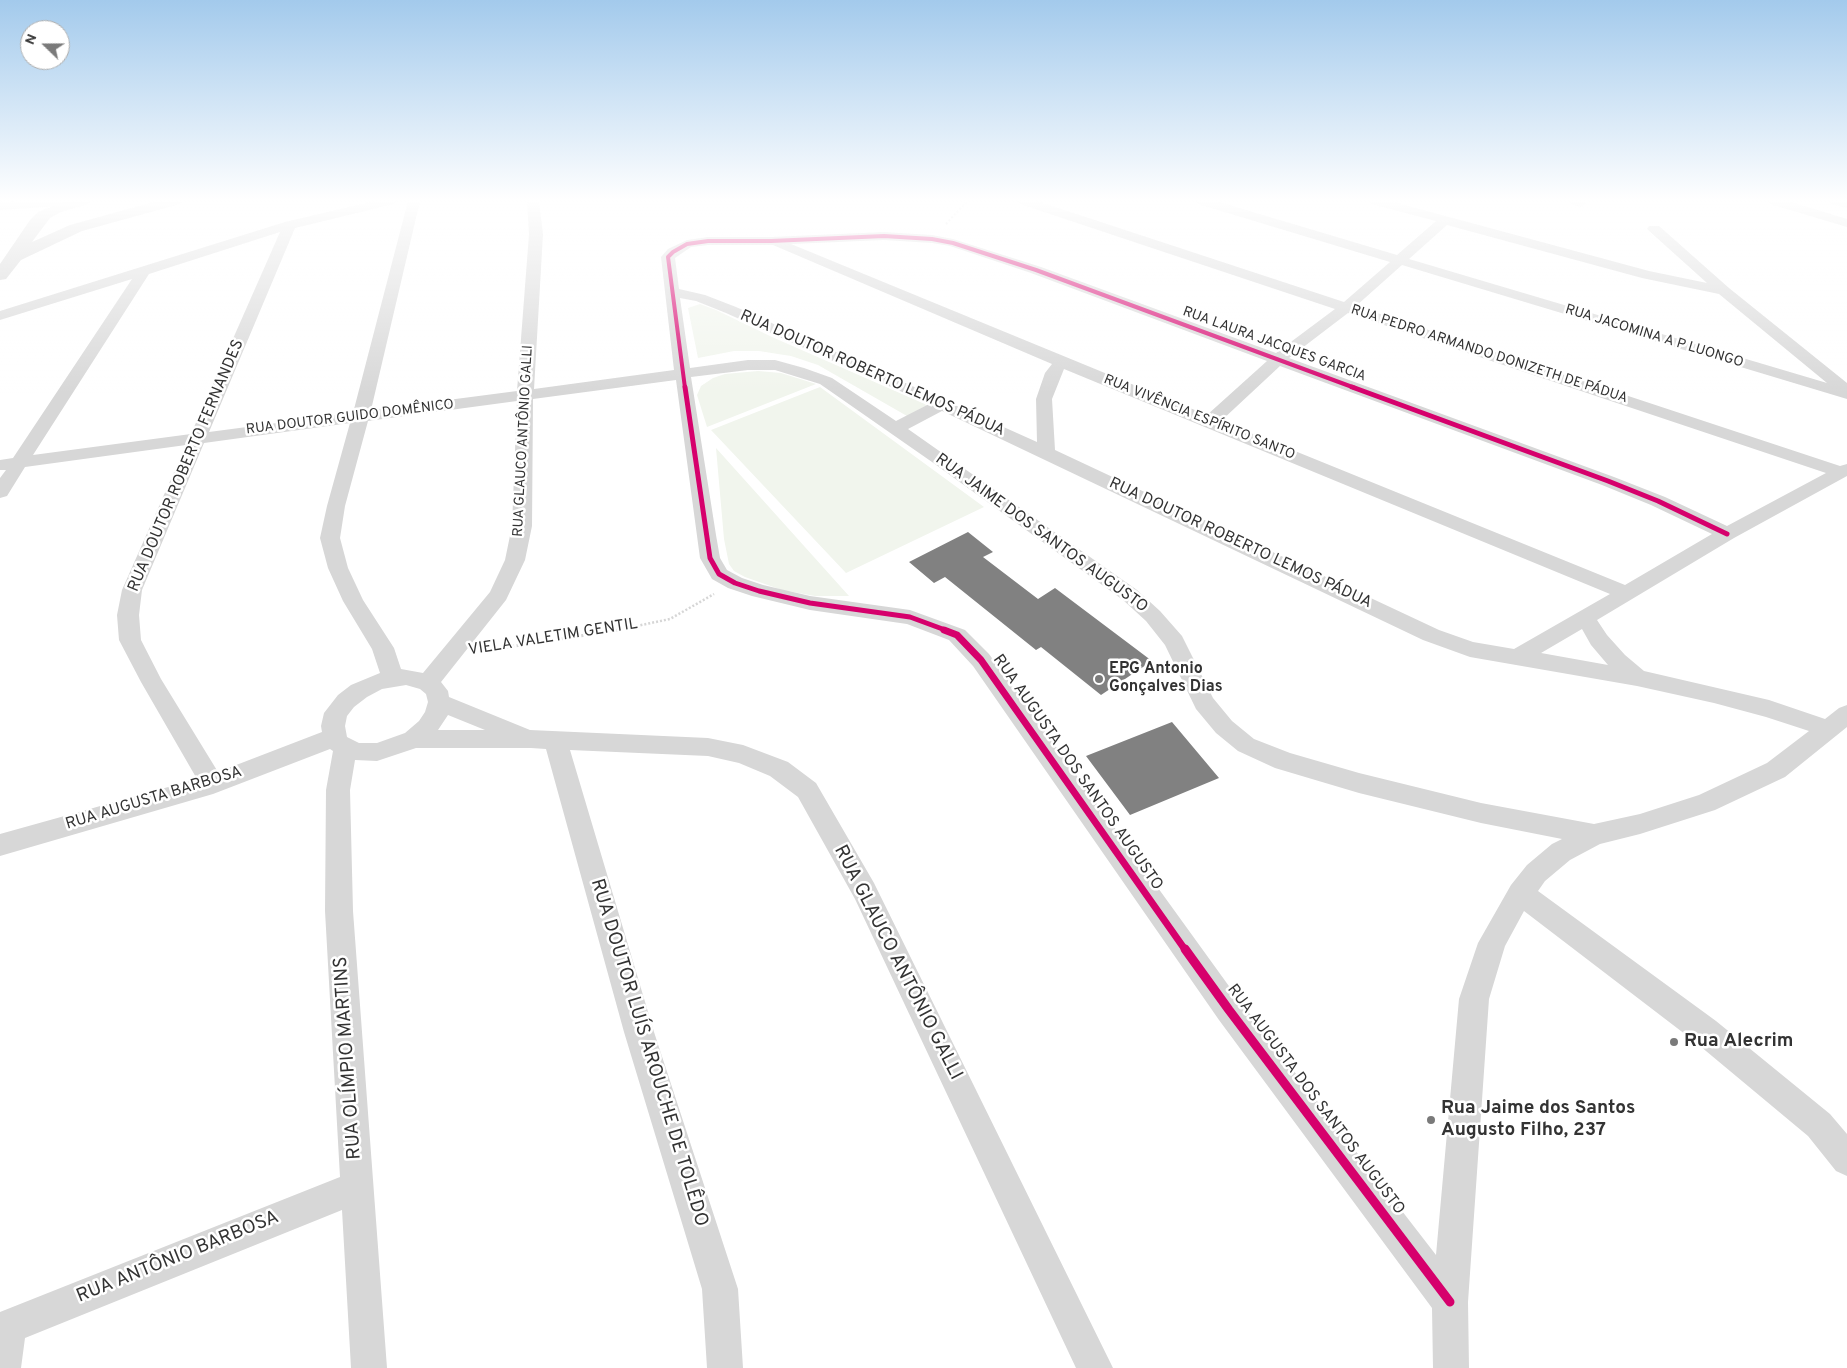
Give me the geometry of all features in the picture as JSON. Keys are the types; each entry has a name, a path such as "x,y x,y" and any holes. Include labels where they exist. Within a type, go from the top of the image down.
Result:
{"street":[{"path":"0,316 166,265"},
{"name":"RUA DOUTOR ROBERTO FERNANDES","path":"213,784 161,697 130,640 128,615 132,590 273,265"},
{"path":"393,678 383,648 353,601 338,568 330,538 336,506 361,416 398,265"},
{"name":"RUA GLAUCO ANTÔNIO GALLI","path":"534,265 525,396 522,526 515,560 499,595 452,653 434,692 543,740"},
{"name":"RUA AUGUSTA DOS SANTOS AUGUSTO","path":"668,265 692,374 710,558 718,574 735,583 759,591 810,603 910,617 957,635 981,660 1229,1010 1450,1302"},
{"name":"RUA VIVÊNCIA ESPÍRITO SANTO","path":"828,265 1060,362 1627,592"},
{"name":"RUA LAURA JACQUES GARCIA","path":"1021,265 1608,481 1658,501 1727,534"},
{"name":"RUA PEDRO ARMANDO DONIZETH DE PÁDUA","path":"1216,265 1844,470"},
{"path":"1210,422 1276,360 1346,308 1396,265"},
{"name":"RUA JACOMINA A P LUONGO","path":"1413,265 1847,394"},
{"path":"1610,265 1647,275 1724,291"},
{"path":"1694,265 1847,390"},
{"path":"0,492 144,272"},
{"name":"RUA DOUTOR ROBERTO LEMOS PÁDUA","path":"673,292 700,298 731,310 942,404 1431,635 1470,649 1637,678 1769,709 1838,721"},
{"path":"1046,453 1044,399 1052,373 1060,362"},
{"name":"RUA JAIME DOS SANTOS AUGUSTO","path":"692,374 748,365 775,366 798,371 826,381 946,464 1142,606 1174,641 1204,703 1224,728 1246,745 1284,761 1359,782 1481,813 1594,835"},
{"name":"RUA DOUTOR GUIDO DOMÊNICO","path":"0,465 361,416 692,374"},
{"path":"895,429 942,404"},
{"path":"1516,658 1727,534 1844,470"},
{"path":"1585,618 1599,640 1617,662 1637,678"},
{"path":"393,678 412,678 434,692 436,715 427,727 413,739 396,747 377,752 359,752 340,742 332,726 336,714 346,701 359,690 375,683 393,678"},
{"path":"1451,1368 1450,1302 1464,1099 1474,999 1492,943 1520,893 1536,872 1561,852 1594,835 1640,824 1706,803 1776,770 1838,721"},
{"name":"RUA GLAUCO ANTÔNIO GALLI","path":"413,739 543,740 708,747 743,754 779,769 807,790 865,891 1094,1368"},
{"name":"RUA DOUTOR LUÍS AROUCHE DE TOLÊDO","path":"543,740 639,1032 720,1289 725,1368"},
{"name":"RUA AUGUSTA BARBOSA","path":"0,845 213,784 340,742"},
{"name":"RUA OLÍMPIO MARTINS","path":"340,742 338,790 339,911 369,1368"},
{"path":"1520,893 1704,1031 1819,1125 1847,1160"},
{"name":"RUA ANTÔNIO BARBOSA","path":"4,1328 357,1187"},
{"path":"3,1368 4,1328"}],"shaded area":[{"path":"700,304 927,405 907,416 818,365 791,356 759,351 734,351 698,358 688,308"},
{"path":"758,371 781,373 816,384 707,427 697,395 701,386 713,378 725,374"},
{"path":"820,387 984,507 846,573 711,430"},
{"path":"716,448 849,596 815,596 782,590 745,577 734,571 729,564 724,539"}],"building":[{"path":"968,532 993,552 983,557 1038,599 1055,588 1152,661 1101,695 1041,647 1036,650 945,577 934,583 909,562"},
{"path":"1172,722 1219,778 1130,815 1086,756"}],"cycle path":[{"path":"669,265 706,535 710,558 719,574 735,583 759,591 810,603 910,617 957,635 981,660 1229,1010 1450,1302"},
{"path":"1020,265 1608,481 1658,501 1727,534"}],"place":[{"name":"EPG Antonio Gonçalves Dias","path":"1099,679"},
{"name":"Rua Alecrim","path":"1674,1042"},
{"name":"Rua Jaime dos Santos Augusto Filho, 237","path":"1431,1120"}]}
